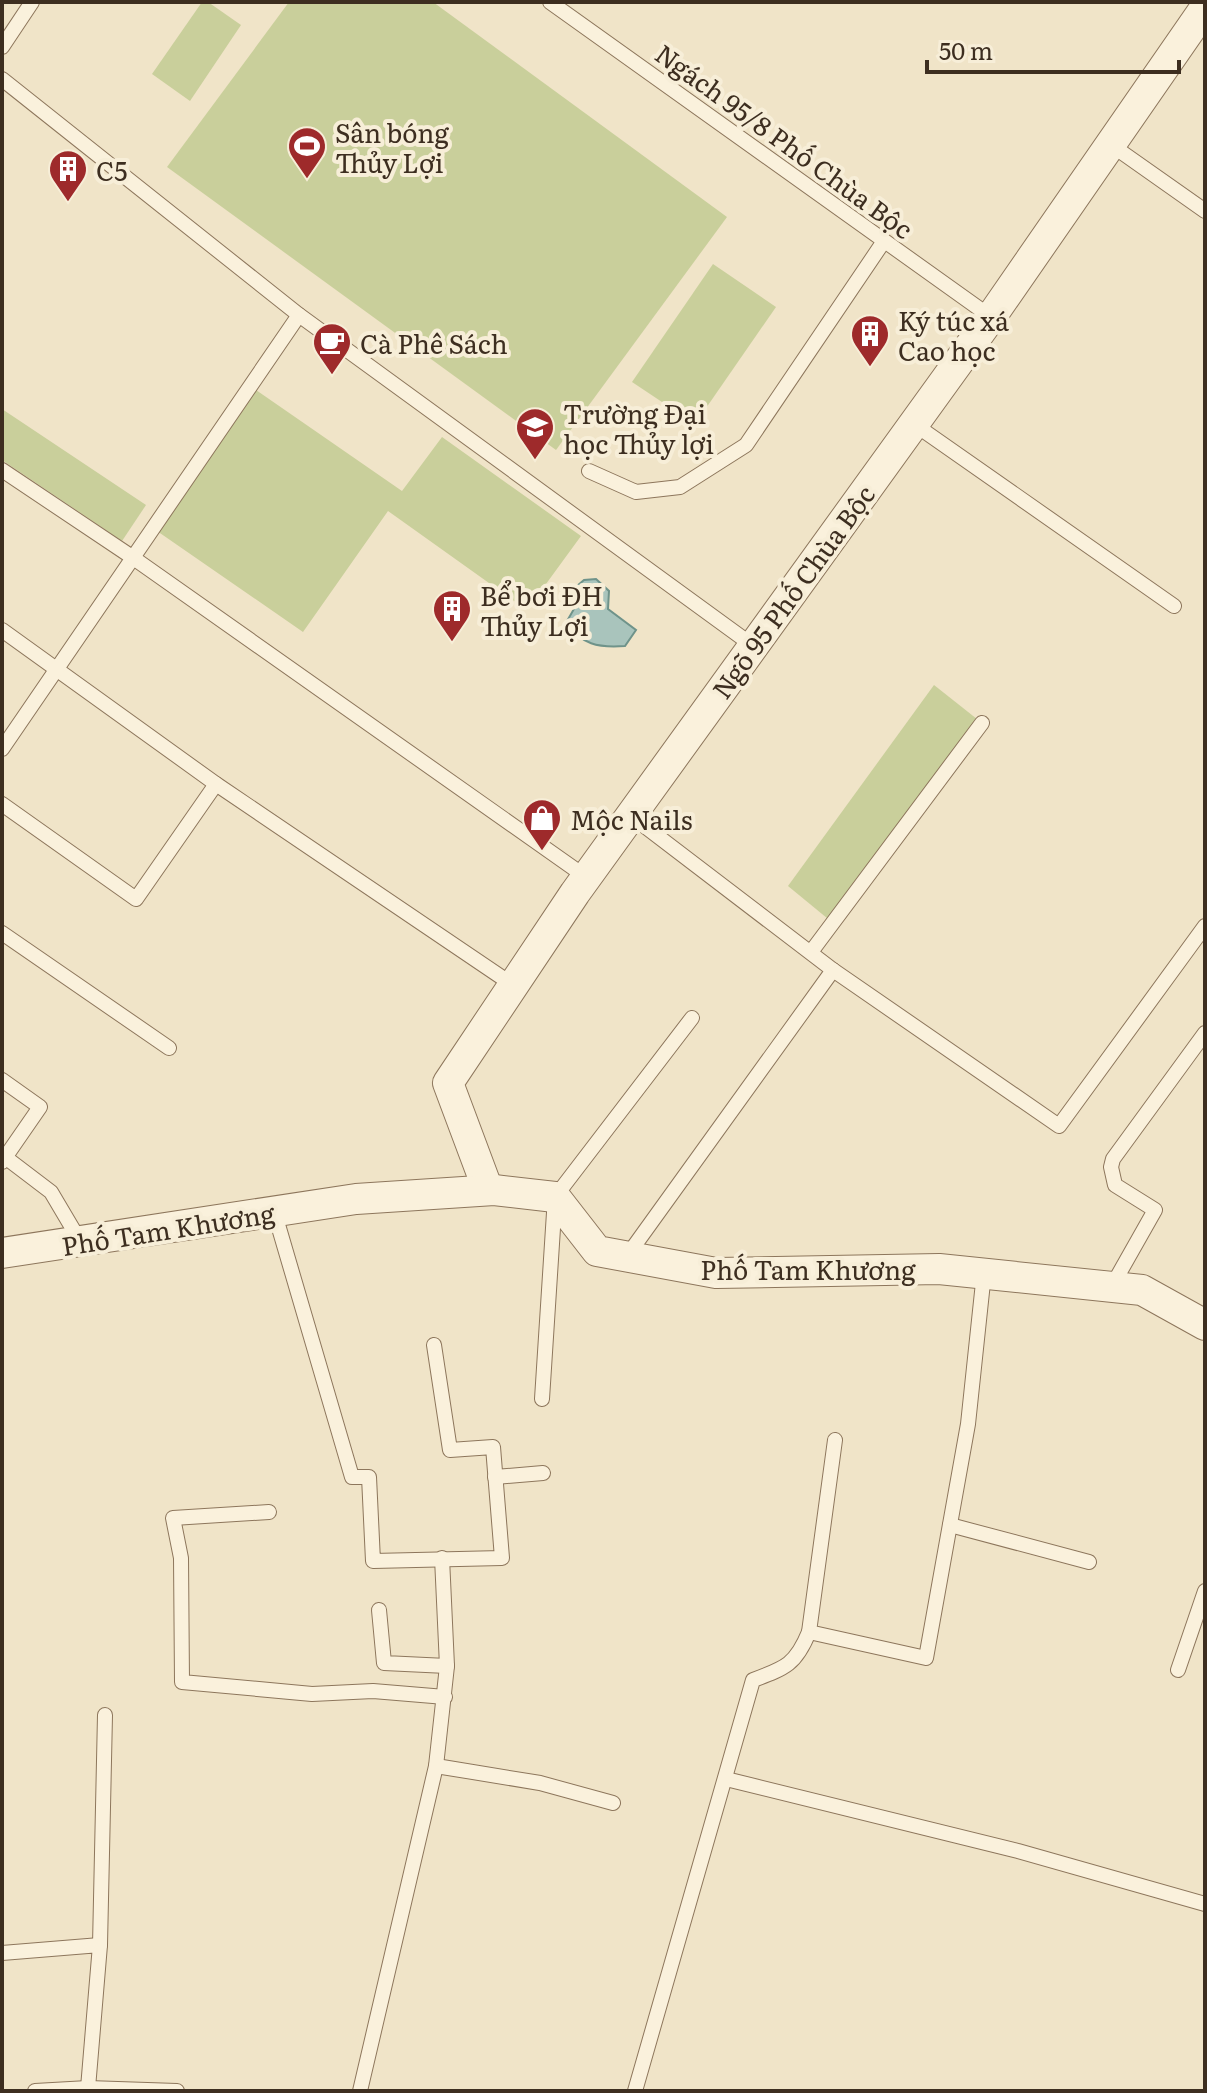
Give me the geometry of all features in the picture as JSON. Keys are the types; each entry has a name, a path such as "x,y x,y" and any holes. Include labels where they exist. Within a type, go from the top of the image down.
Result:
{"street":[{"name":"Ngõ 95 Phố Chùa Bộc","path":"488,1190 448,1083 586,877 991,317 1205,8"},
{"name":"Phố Tam Khương","path":"2,1253 356,1199 488,1190 555,1197 597,1251 716,1273 939,1269 1112,1286 1142,1290 1205,1325"}],"lane":[{"path":"2,47 32,2"},
{"name":"Ngách 95/8 Phố Chùa Bộc","path":"550,2 991,317"},
{"path":"2,79 299,315 752,645"},
{"path":"1110,144 1205,211"},
{"path":"589,471 636,492 680,487 746,445 884,241"},
{"path":"2,749 299,315"},
{"path":"914,424 1174,606"},
{"path":"2,470 132,557 586,877"},
{"path":"2,630 216,784 513,985"},
{"path":"811,952 982,723"},
{"path":"2,804 136,899 216,784"},
{"path":"630,815 833,970 1059,1126 1205,926"},
{"path":"2,933 169,1048"},
{"path":"627,1256 833,970"},
{"path":"542,1399 555,1197 692,1018"},
{"path":"1112,1286 1155,1210 1115,1185 1111,1167 1113,1159 1205,1033"},
{"path":"2,1080 40,1107 4,1159 51,1192 80,1241"},
{"path":"274,1211 352,1477 369,1477 373,1561 502,1558 493,1447 450,1450 434,1345"},
{"path":"809,1632 926,1658 968,1424 984,1273"},
{"path":"635,2091 753,1680 780,1670 799,1657 809,1632 835,1440"},
{"path":"495,1477 543,1473"},
{"path":"269,1512 173,1518 181,1558 182,1682 312,1694 373,1691 445,1697"},
{"path":"950,1525 1089,1562"},
{"path":"360,2091 436,1766 447,1666 442,1558"},
{"path":"1178,1670 1205,1592"},
{"path":"379,1610 384,1663 447,1666"},
{"path":"88,2088 100,1945 105,1715"},
{"path":"436,1766 540,1783 613,1803"},
{"path":"726,1779 1018,1851 1205,1904"},
{"path":"2,1953 100,1945"},
{"path":"35,2091 88,2088 177,2091"}],"green space":[{"path":"202,2 208,2 241,25 190,101 152,74"},
{"path":"289,2 433,2 727,217 556,450 167,167"},
{"path":"713,264 776,307 695,424 632,382"},
{"path":"256,390 402,491 442,437 581,536 527,610 388,511 303,632 157,531"},
{"path":"2,409 146,505 122,541 2,460"},
{"path":"934,685 982,723 833,923 788,886"}],"water":[{"path":"596,579 609,591 608,609 636,630 625,646 607,646 584,640 567,621 574,609 577,586 584,580"}],"place":[{"name":"Sân bóng Thủy Lợi","path":"307,180"},
{"name":"C5","path":"68,203"},
{"name":"Ký túc xá Cao học","path":"870,368"},
{"name":"Cà Phê Sách","path":"332,376"},
{"name":"Trường Đại học Thủy lợi","path":"535,461"},
{"name":"Bể bơi ĐH Thủy Lợi","path":"452,643"},
{"name":"Mộc Nails","path":"542,852"}]}
